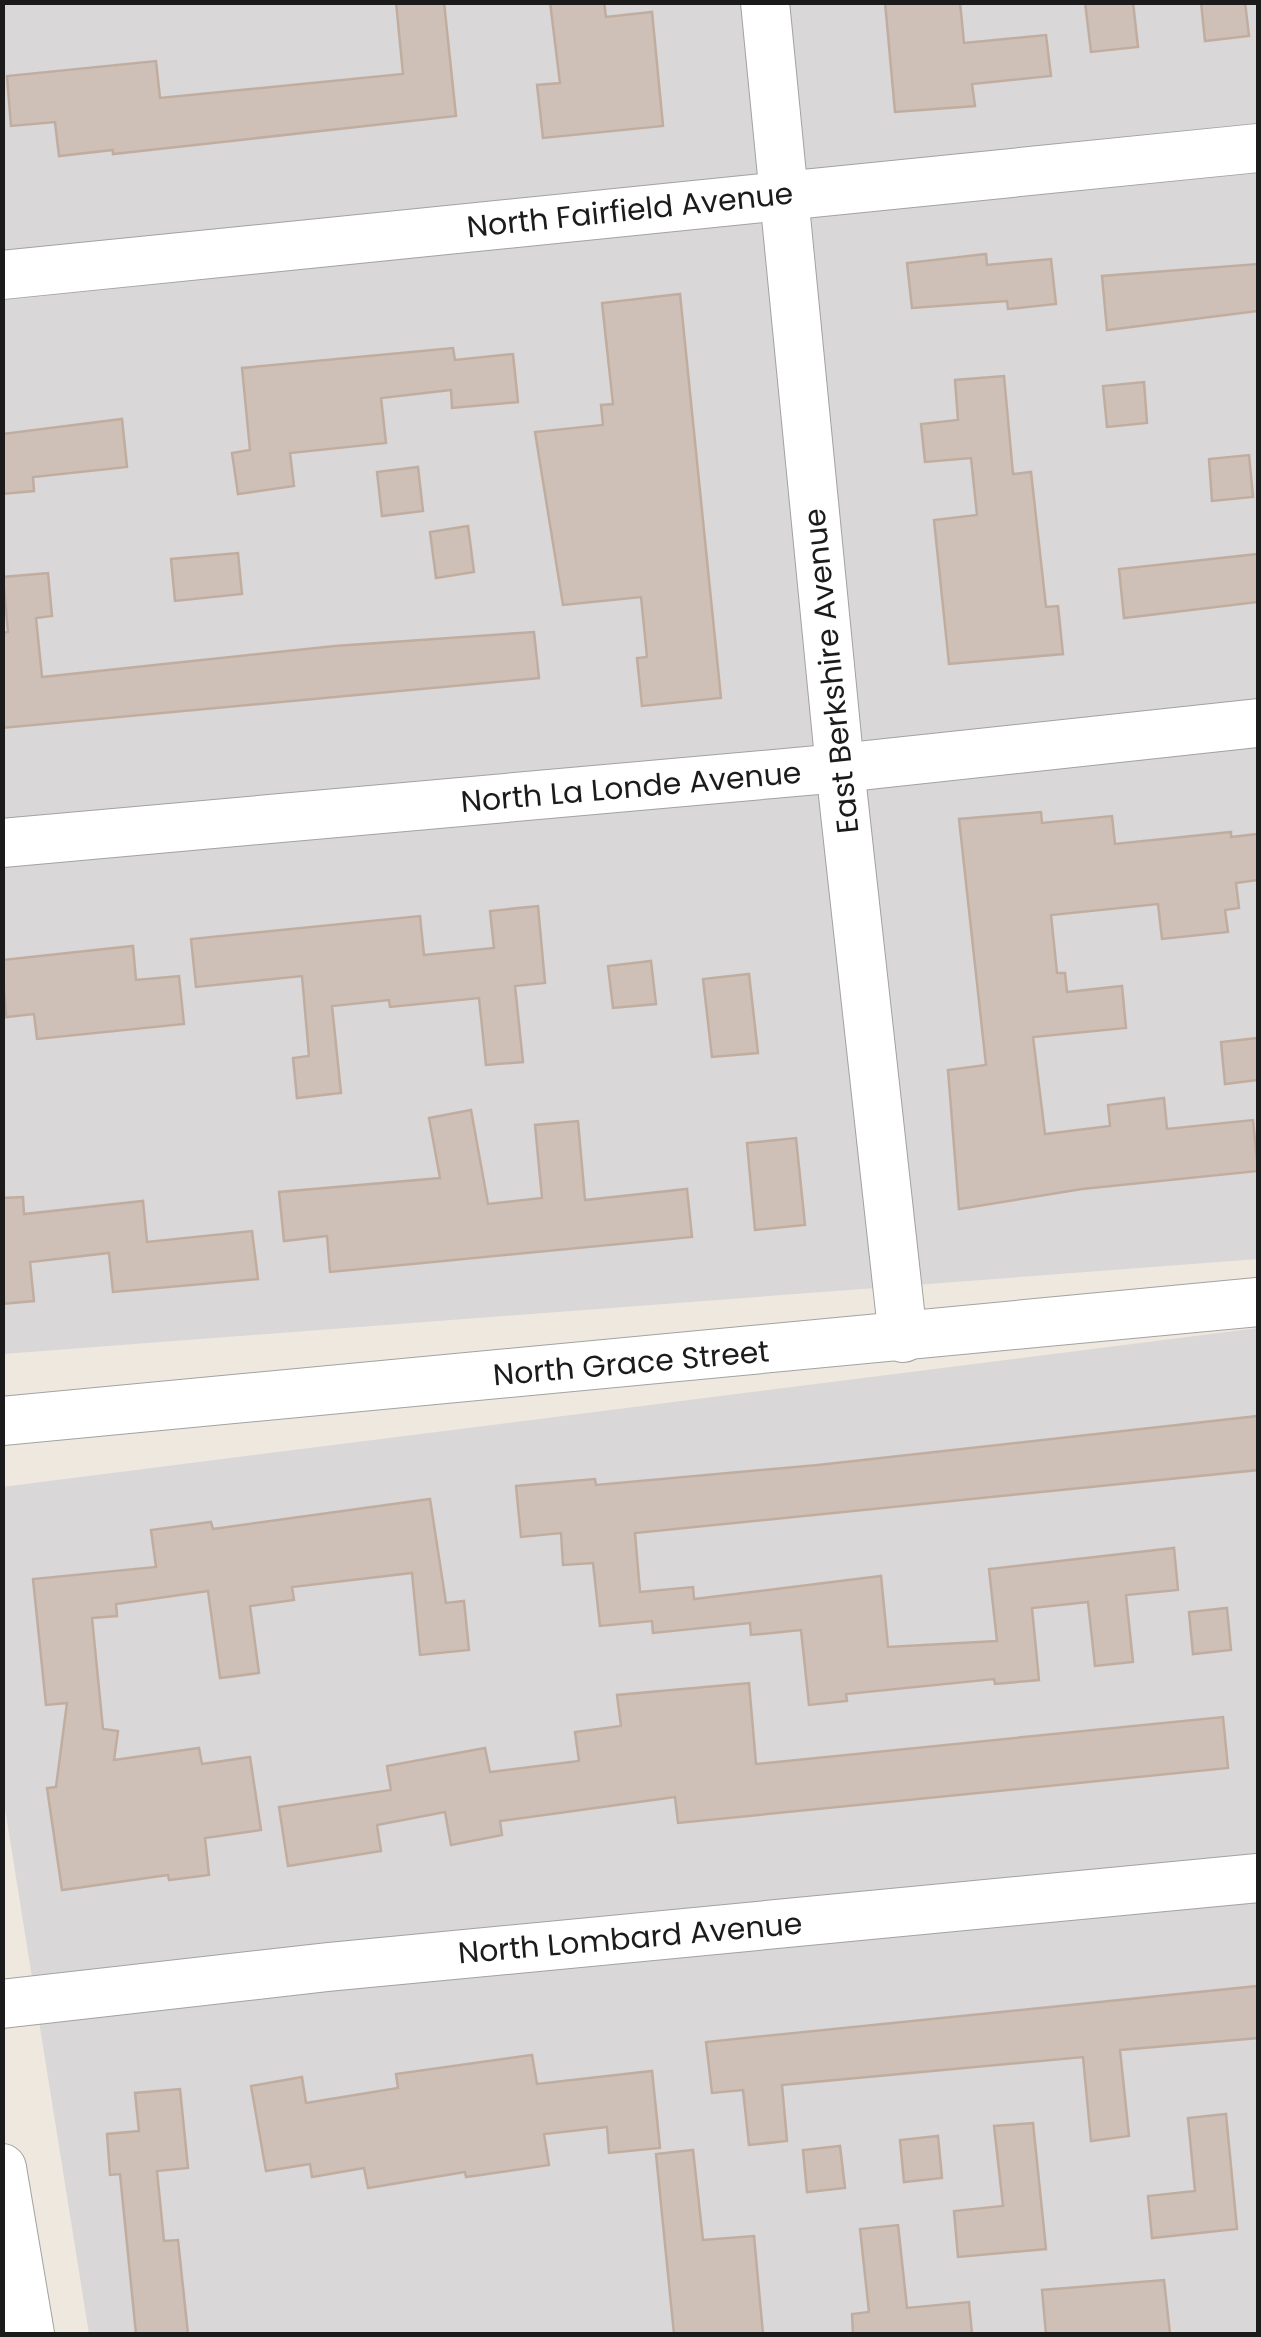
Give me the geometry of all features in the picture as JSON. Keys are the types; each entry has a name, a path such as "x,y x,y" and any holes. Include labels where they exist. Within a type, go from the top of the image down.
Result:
{"street":[{"name":"East Berkshire Avenue","path":"765,2 840,768 903,1338"},
{"name":"North Fairfield Avenue","path":"2,275 1258,148"},
{"name":"North La Londe Avenue","path":"2,843 840,768 1258,723"},
{"name":"North Grace Street","path":"2,1420 1258,1302"},
{"name":"North Lombard Avenue","path":"2,2004 368,1964 1258,1878"},
{"path":"2,2168 30,2334"}],"shaded area":[{"path":"3,3 1258,3 1258,1259 3,1354"},
{"path":"1258,1328 1258,2334 89,2334 3,1796 2,1487"}],"building":[{"path":"396,2 444,2 456,116 113,154 113,150 59,156 55,122 11,126 7,76 156,61 160,98 403,74"},
{"path":"550,2 604,2 606,17 652,12 663,126 543,138 537,85 560,83"},
{"path":"885,2 960,2 964,43 1046,35 1051,76 972,84 975,106 895,112"},
{"path":"1085,2 1133,2 1138,47 1091,52"},
{"path":"1201,2 1245,2 1249,36 1205,41"},
{"path":"986,254 987,265 1051,259 1056,304 1008,309 1007,301 912,308 907,263"},
{"path":"1258,264 1258,311 1107,330 1102,276"},
{"path":"680,294 721,698 642,706 637,658 647,657 641,597 563,605 535,432 603,425 601,405 613,404 602,303"},
{"path":"453,348 455,360 513,354 518,402 452,408 451,390 381,398 386,443 290,453 294,486 238,494 232,453 250,450 242,368"},
{"path":"1004,376 1013,474 1031,472 1046,607 1058,606 1063,654 949,664 934,520 977,515 971,458 925,462 921,424 958,420 955,380"},
{"path":"1144,382 1147,423 1107,427 1103,386"},
{"path":"122,419 127,467 33,477 34,491 2,494 2,434"},
{"path":"1249,455 1253,497 1212,501 1209,459"},
{"path":"418,467 423,511 382,516 377,472"},
{"path":"468,526 474,572 436,578 430,532"},
{"path":"238,553 242,594 175,601 171,559"},
{"path":"1258,554 1258,602 1124,618 1119,569"},
{"path":"48,573 52,616 36,618 42,677 335,646 534,632 539,678 2,728 2,633 8,632 3,577"},
{"path":"1041,812 1042,823 1112,816 1115,844 1231,832 1231,837 1258,834 1258,880 1236,883 1239,908 1225,910 1228,932 1162,939 1158,904 1051,915 1057,973 1065,973 1067,992 1122,986 1126,1028 1033,1037 1045,1134 1110,1126 1108,1105 1164,1098 1167,1129 1253,1120 1258,1171 1082,1189 959,1209 948,1070 986,1065 959,819"},
{"path":"538,906 545,983 515,986 523,1062 486,1065 479,998 390,1007 389,1000 332,1006 341,1093 297,1098 293,1058 309,1056 302,976 196,987 191,939 420,916 424,955 494,948 490,911"},
{"path":"133,946 136,980 179,976 184,1024 37,1039 34,1014 6,1017 2,960"},
{"path":"651,961 656,1004 613,1008 608,966"},
{"path":"749,974 758,1053 712,1057 703,979"},
{"path":"1258,1038 1258,1080 1225,1084 1221,1042"},
{"path":"471,1110 488,1204 542,1198 535,1125 578,1121 585,1200 687,1189 692,1237 330,1272 327,1236 284,1241 279,1192 440,1178 429,1118"},
{"path":"796,1138 805,1225 755,1230 747,1143"},
{"path":"23,1197 24,1214 143,1201 147,1242 252,1231 258,1279 113,1292 109,1253 30,1262 34,1301 2,1304 2,1198"},
{"path":"1258,1416 1258,1470 635,1533 640,1592 693,1587 694,1599 881,1576 888,1647 997,1641 989,1569 1174,1548 1178,1590 1126,1595 1133,1662 1095,1666 1088,1602 1032,1608 1039,1680 995,1684 994,1679 846,1694 847,1701 809,1705 801,1630 751,1635 750,1623 653,1633 652,1621 600,1626 593,1563 563,1565 561,1533 521,1537 516,1486 595,1479 596,1485 818,1465"},
{"path":"430,1499 446,1603 464,1601 469,1650 420,1655 412,1573 292,1587 294,1600 250,1606 259,1673 220,1678 208,1591 116,1604 117,1616 92,1618 103,1729 118,1731 114,1760 199,1748 202,1764 250,1757 261,1830 205,1838 209,1875 169,1880 168,1875 62,1890 47,1788 56,1787 67,1703 46,1705 33,1579 156,1567 151,1530 211,1522 213,1529"},
{"path":"1227,1608 1231,1650 1193,1654 1189,1612"},
{"path":"749,1683 756,1764 1223,1717 1228,1768 678,1823 675,1797 500,1821 502,1835 451,1845 445,1812 377,1825 381,1851 288,1866 279,1807 391,1790 387,1766 485,1748 490,1772 579,1761 575,1732 621,1726 617,1695"},
{"path":"1258,1986 1258,2038 1120,2050 1129,2136 1091,2141 1083,2057 782,2085 787,2141 749,2145 743,2090 712,2093 706,2042"},
{"path":"532,2055 537,2084 652,2071 660,2148 609,2153 607,2127 544,2134 549,2165 466,2177 465,2172 368,2188 364,2168 312,2177 310,2164 266,2171 251,2086 302,2077 306,2103 398,2088 396,2074"},
{"path":"180,2089 188,2168 157,2171 164,2241 178,2240 188,2334 136,2334 120,2174 110,2175 107,2134 139,2131 135,2093"},
{"path":"1226,2114 1237,2229 1152,2238 1148,2196 1195,2191 1188,2118"},
{"path":"1033,2123 1046,2249 958,2257 954,2211 1003,2206 994,2126"},
{"path":"938,2136 942,2178 904,2182 900,2140"},
{"path":"840,2146 845,2188 807,2192 803,2150"},
{"path":"693,2150 703,2240 754,2236 763,2334 674,2334 656,2154"},
{"path":"898,2225 907,2308 969,2302 972,2334 853,2334 852,2314 869,2312 860,2229"},
{"path":"1164,2280 1170,2334 1046,2334 1042,2290"}]}
